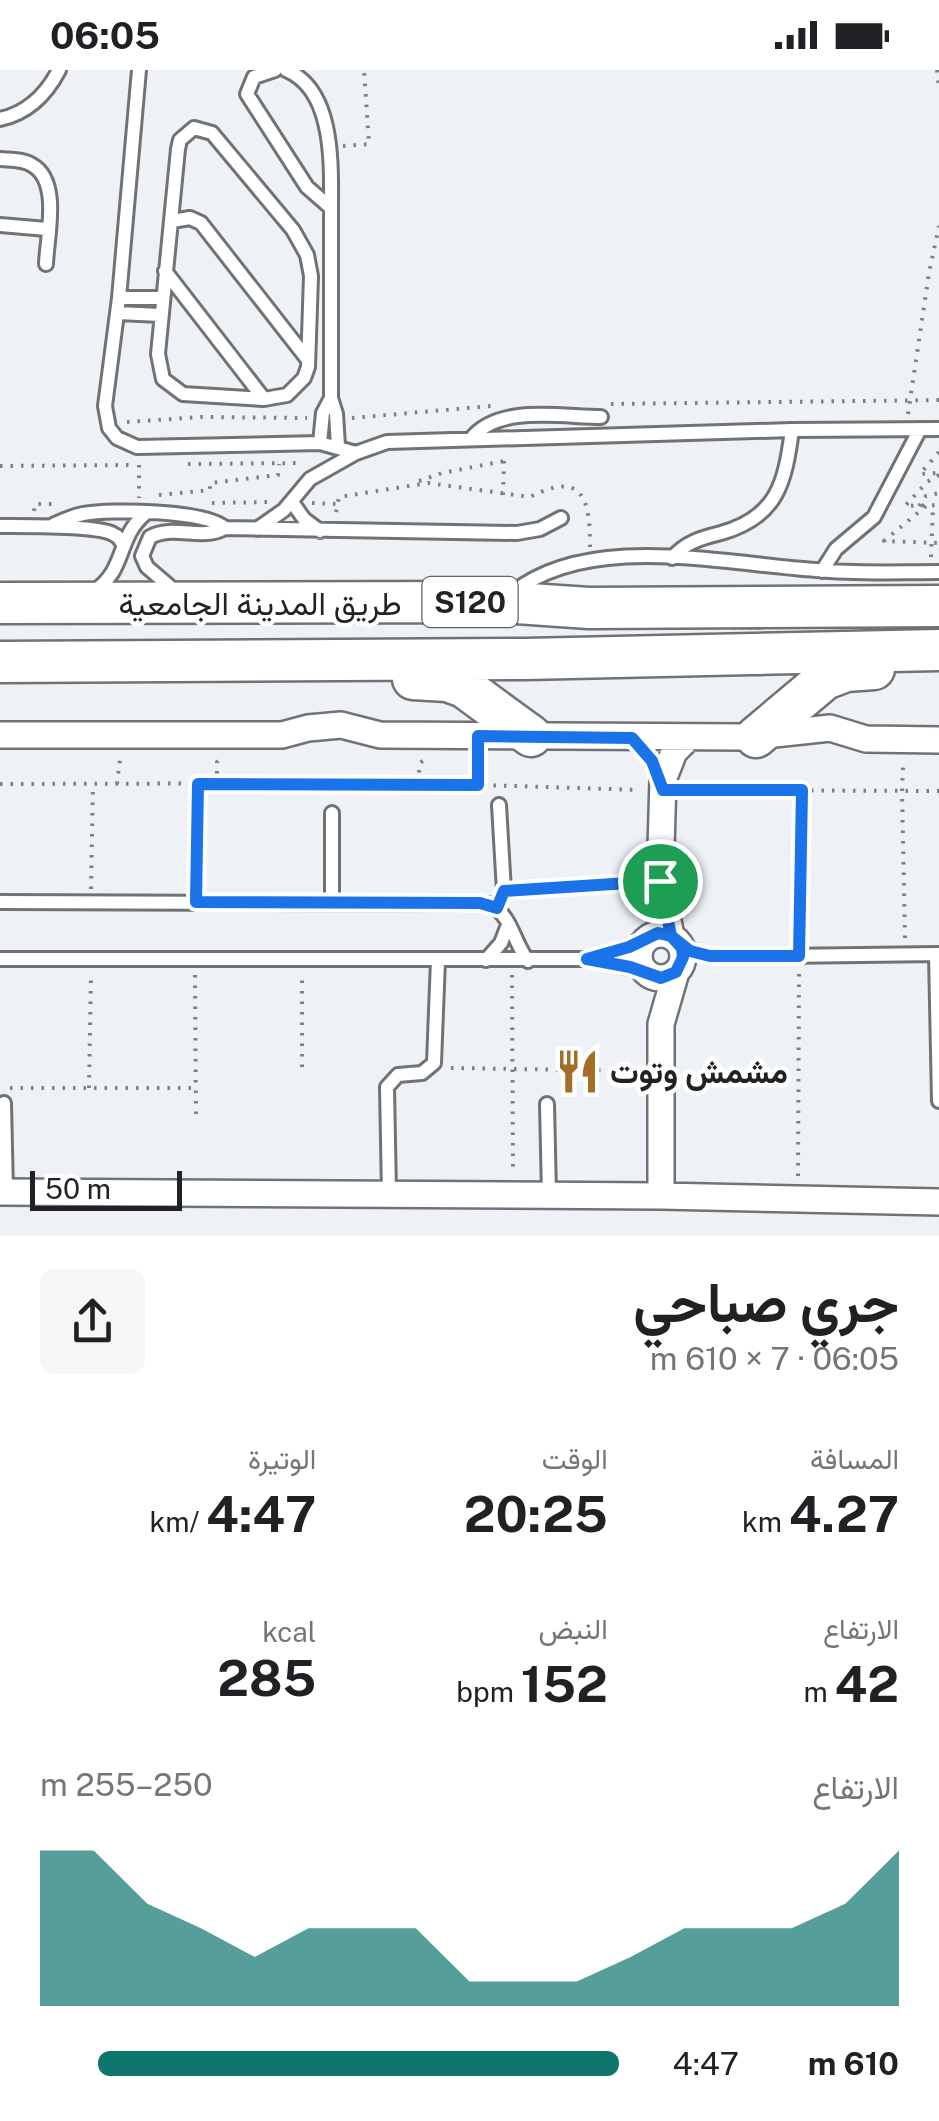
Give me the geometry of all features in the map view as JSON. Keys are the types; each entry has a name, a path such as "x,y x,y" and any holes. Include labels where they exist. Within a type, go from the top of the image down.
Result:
{"main road":[{"name":"طريق المدينة الجامعية","path":"0,604 501,602 589,608 936,583"},
{"name":"طريق المدينة الجامعية","path":"0,662 526,659 929,650"},
{"path":"756,737 825,679 846,671 884,667 929,650"},
{"path":"360,658 376,670 396,677 447,681 464,687 531,736"}],"street":[{"path":"0,735 282,735 341,725 380,734 632,738 756,737 830,728 866,739 939,740"},
{"path":"632,738 652,761 663,790"},
{"path":"660,940 663,790 669,761 688,738"},
{"path":"660,940 638,957 661,1024"},
{"path":"660,940 683,957 661,1024 661,1196"},
{"path":"645,972 661,978 676,972"},
{"path":"3,1192 661,1196 939,1202"}],"lane":[{"path":"0,118 30,107 52,84 59,70"},
{"path":"139,70 120,298 104,406 109,428 126,444 137,448 320,443 356,453"},
{"path":"275,70 254,77 247,94 307,187 331,208"},
{"path":"286,70 301,78 318,106 331,146 330,398 336,414 338,446"},
{"path":"204,128 304,246 310,276 308,360 304,378 296,388 264,399 183,394 163,379 158,367 160,315 172,221 180,140 186,132 204,128"},
{"path":"0,158 26,162 45,177 49,193 46,264"},
{"path":"172,221 184,217 200,223 308,360"},
{"path":"0,225 47,229"},
{"path":"165,271 264,399"},
{"path":"120,298 162,298"},
{"path":"118,314 160,315"},
{"path":"320,443 322,418 330,398"},
{"path":"471,439 485,425 510,418 600,417"},
{"path":"822,571 836,549 874,517 913,429"},
{"path":"257,529 292,502 310,479 356,453 401,440 939,429"},
{"path":"672,558 691,542 744,525 765,509 786,476 792,430"},
{"path":"292,502 304,519 320,531"},
{"path":"70,603 95,591 114,575 142,508"},
{"path":"52,525 90,514 142,508 196,515 225,528"},
{"path":"200,602 180,594 146,567 143,549 150,537 163,531 211,533 225,528 517,532 540,528 561,518"},
{"path":"0,526 52,525 107,531 124,546"},
{"path":"501,602 537,576 590,559 672,558 936,583"},
{"path":"497,908 504,891 499,806"},
{"path":"332,814 332,903"},
{"path":"0,902 480,903 497,908 509,922 528,961"},
{"path":"486,960 501,943 509,922"},
{"path":"0,960 528,961 587,959 660,940 710,956 938,954 939,1102"},
{"path":"587,959 645,972"},
{"path":"390,1194 387,1088 398,1075 432,1068 436,1058 438,960"},
{"path":"3,1192 4,1104"},
{"path":"547,1104 549,1195"}],"path":[{"path":"331,146 369,144 364,70"},
{"path":"937,70 939,87"},
{"path":"913,429 929,273 939,226"},
{"path":"502,494 506,438"},
{"path":"939,452 920,474 939,474"},
{"path":"414,483 442,473 504,461"},
{"path":"138,464 142,508"},
{"path":"157,495 210,490 210,482 278,475 279,464"},
{"path":"929,506 905,506 939,474"},
{"path":"936,583 932,543 936,518 926,496 939,493"},
{"path":"929,506 884,542 939,543"},
{"path":"478,736 478,785"},
{"path":"905,740 908,761 903,767 902,791 906,954"},
{"path":"0,784 939,790"},
{"path":"90,902 93,784"},
{"path":"196,902 198,784"},
{"path":"798,1199 802,790"},
{"path":"504,891 660,881"},
{"path":"90,1088 91,960"},
{"path":"195,960 196,1122"},
{"path":"302,960 302,1067"},
{"path":"512,960 514,1195"},
{"path":"432,1068 661,1072"},
{"path":"3,1088 196,1088"}],"place":[{"name":"مشمش وتوت","path":"577,1071"}],"route":[{"path":"660,881 504,891 497,908 480,903 196,902 198,784 478,785 478,736 531,736 632,738 652,761 663,790 802,790 799,956 710,956 690,951 681,946 678,941 671,936 658,933 643,942 587,959 630,967 652,977 668,977 676,972 681,966 682,948 671,936 660,881"}]}
